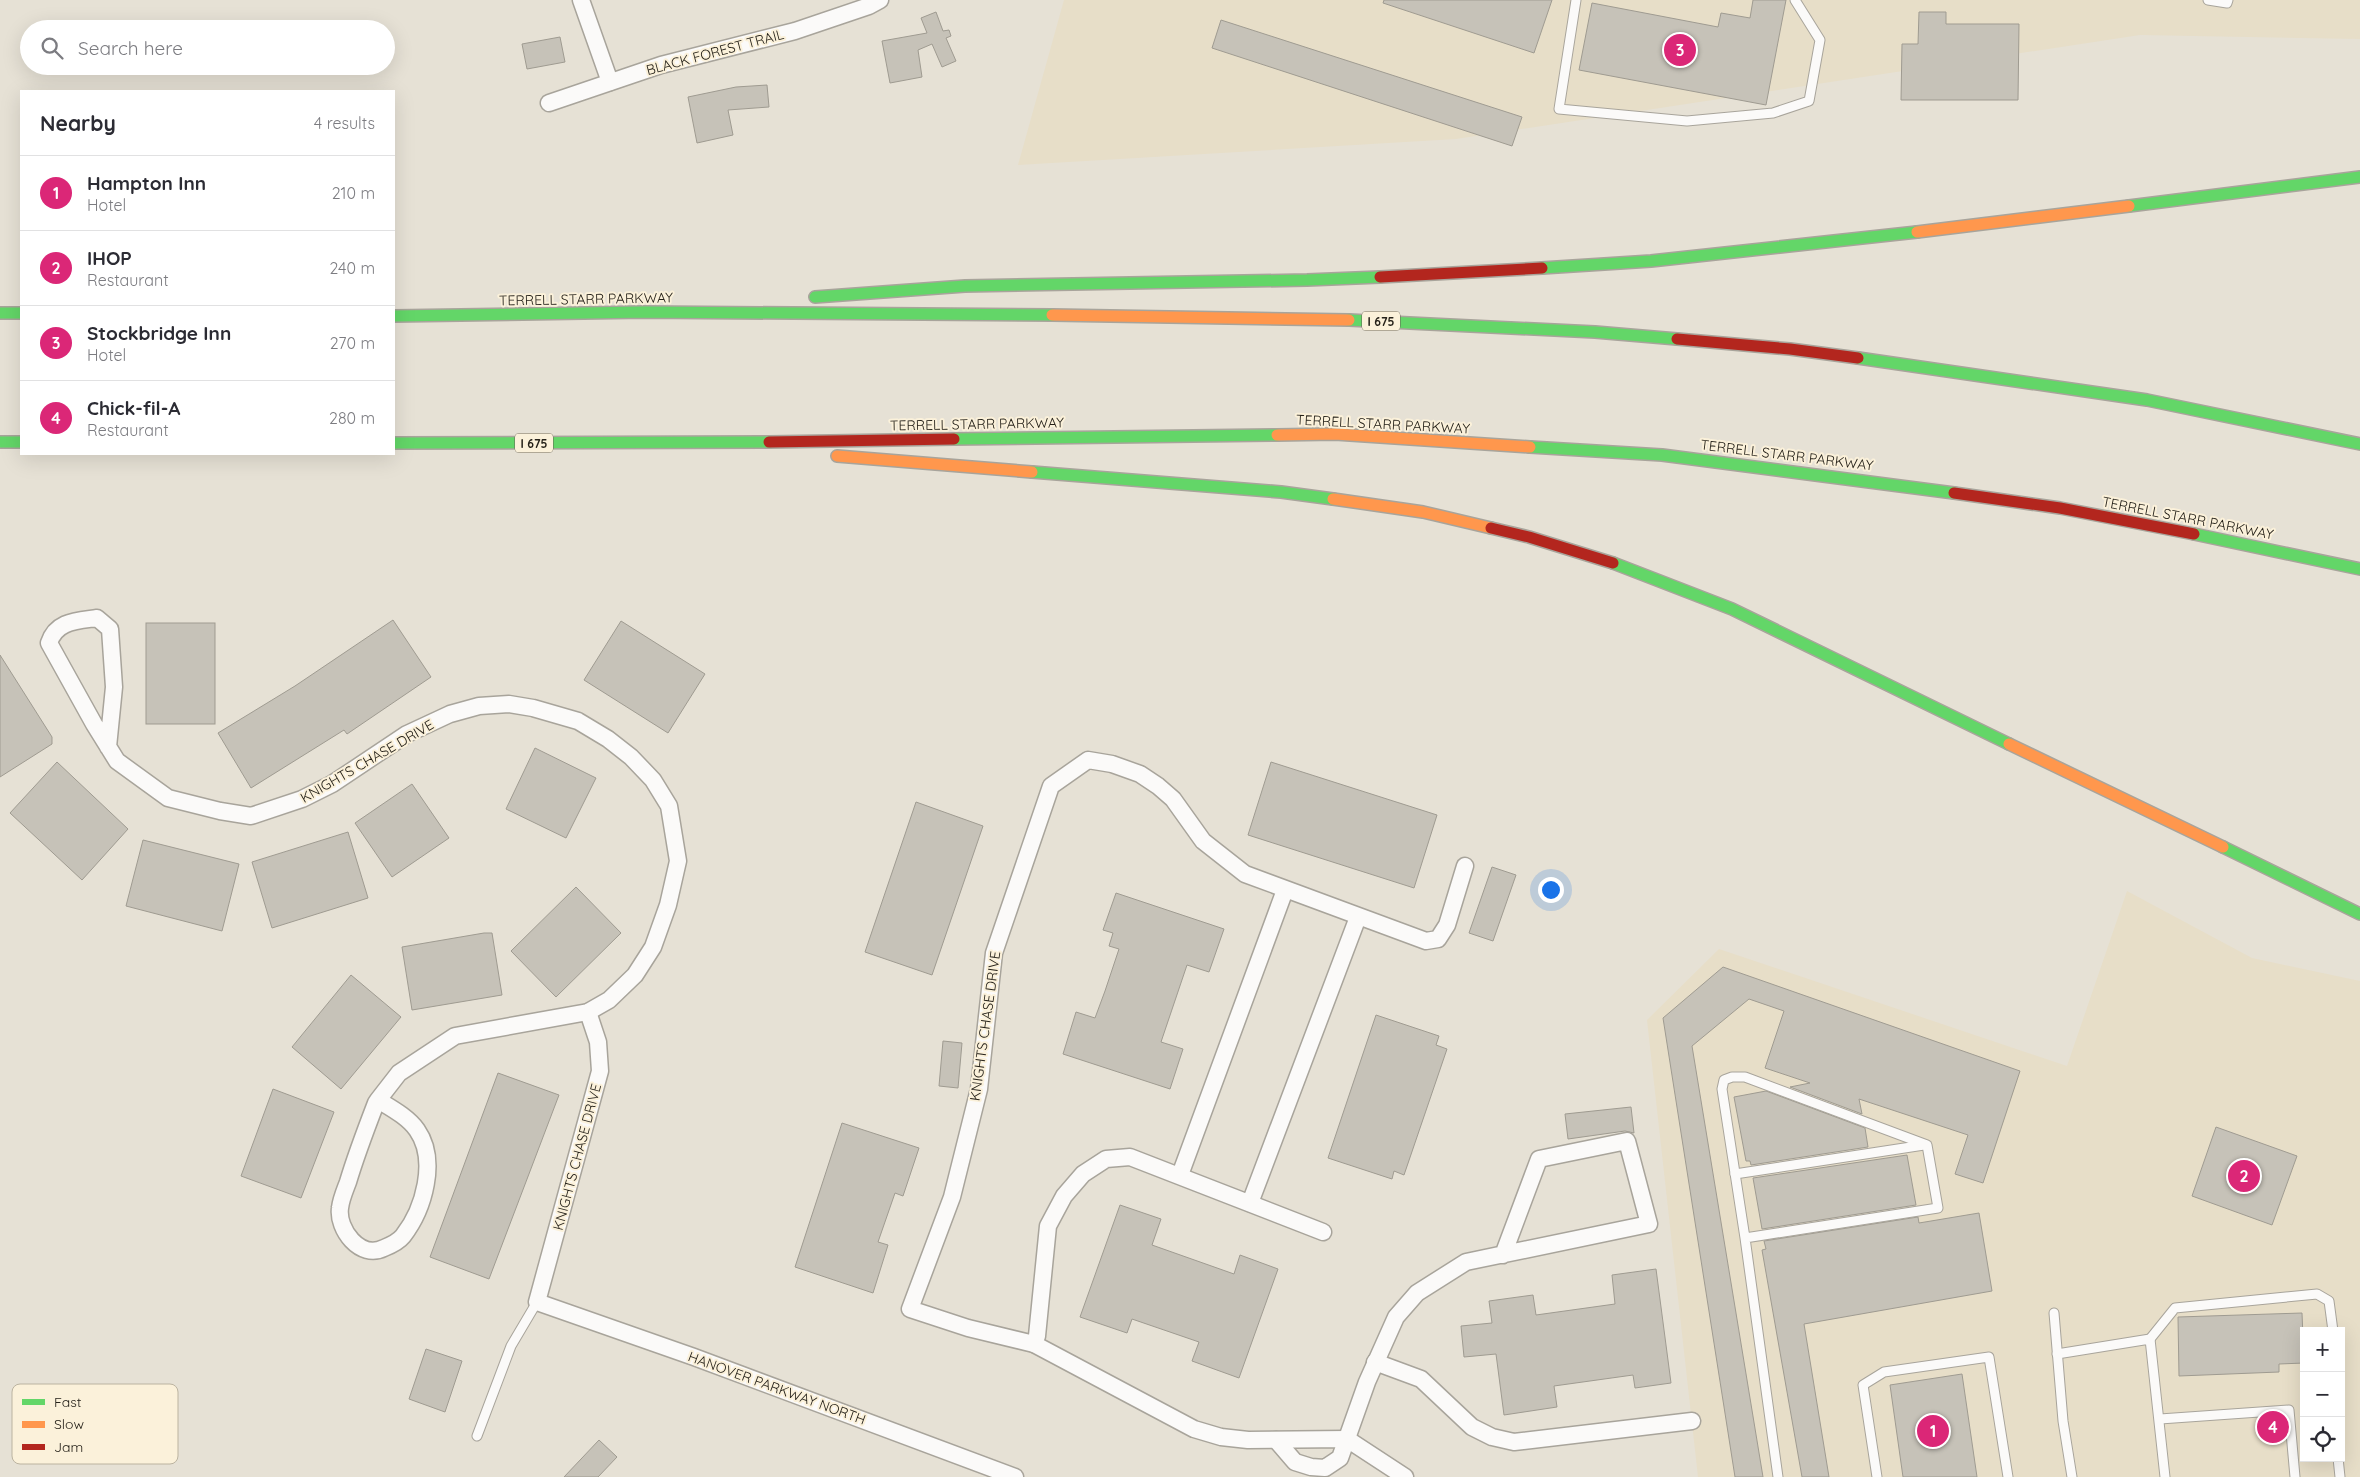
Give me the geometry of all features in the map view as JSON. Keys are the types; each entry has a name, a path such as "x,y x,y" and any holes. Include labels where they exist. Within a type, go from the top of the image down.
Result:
{"highway":[{"path":"804,298 965,286 1307,280 1651,261 1948,229 2360,177"},
{"path":"644,312 766,301"},
{"name":"TERRELL STARR PARKWAY","path":"395,316 644,312 1120,315 1356,320 1595,332 1790,349 1942,369 2156,402 2360,444"},
{"path":"0,313 20,313"},
{"name":"TERRELL STARR PARKWAY","path":"395,443 673,443 1335,434 1652,455 1870,480 2051,506 2232,541 2360,569"},
{"path":"0,442 20,442"},
{"path":"673,443 802,453"},
{"path":"822,455 1281,492 1423,512 1528,537 1624,566 1732,609 2360,914"}],"street":[{"path":"581,0 610,82"},
{"name":"BLACK FOREST TRAIL","path":"549,103 661,66 794,31 869,6 880,0"},
{"name":"KNIGHTS CHASE DRIVE","path":"108,747 114,687 110,629 97,618 67,623 52,633 49,643 108,747 118,761 168,798 220,812 251,816 270,811 317,792 407,734 450,714 479,706 509,704 533,708 578,721 608,739 631,757 653,780 669,806 678,862 668,905 653,947 635,975 609,1000 588,1012 455,1036 399,1073 378,1100 356,1153 340,1208 340,1223 350,1241 367,1250 382,1250 402,1237 418,1209 426,1185 429,1162 423,1140 417,1129 405,1118 378,1100"},
{"name":"KNIGHTS CHASE DRIVE","path":"1347,1439 1276,1440 1221,1437 1194,1429 1034,1344 968,1328 910,1309 952,1197 979,1089 994,953 1051,786 1088,760 1112,764 1140,774 1173,799 1203,841 1245,874 1426,941 1438,939 1447,925 1465,866"},
{"path":"1180,1175 1285,890"},
{"path":"1250,1203 1358,917"},
{"name":"KNIGHTS CHASE DRIVE","path":"537,1302 600,1071 598,1042 588,1012"},
{"path":"1276,1440 1295,1462 1325,1468 1340,1458 1375,1362 1396,1317 1417,1293 1466,1262 1503,1255 1649,1224 1627,1141 1539,1159 1503,1255"},
{"path":"1034,1344 1037,1336 1048,1226 1064,1196 1082,1174 1106,1159 1130,1157 1323,1232"},
{"name":"HANOVER PARKWAY NORTH","path":"537,1302 694,1357 1015,1477"},
{"path":"1375,1362 1421,1379 1472,1427 1492,1437 1514,1442 1692,1420"},
{"path":"1347,1439 1405,1477"}],"lane":[{"path":"1576,0 1559,109 1687,121 1773,113 1809,101 1820,40 1795,0"},
{"path":"2208,0 2227,2 2228,0"},
{"path":"1778,1477 1722,1089 1724,1080 1732,1077 1746,1077 1927,1145"},
{"path":"1735,1174 1927,1145"},
{"path":"1745,1238 1938,1208 1927,1145"},
{"path":"2057,1354 2150,1339 2175,1308 2317,1294 2329,1301 2332,1327"},
{"path":"477,1436 511,1346 537,1302"},
{"path":"2054,1313 2063,1421 2072,1477"},
{"path":"2150,1339 2165,1477"},
{"path":"1877,1477 1863,1385 1884,1372 1989,1357 2008,1477"},
{"path":"2160,1419 2289,1410 2295,1477"},
{"path":"2338,1462 2340,1477"}],"shaded area":[{"path":"1064,0 2360,0 2360,39 2140,35 1456,139 1018,165"},
{"path":"2127,891 2252,958 2360,981 2360,1477 1698,1477 1647,1020 1719,949 2067,1066"}],"building":[{"path":"1384,0 1552,0 1534,53 1383,3"},
{"path":"1753,0 1786,0 1766,105 1579,70 1592,3 1718,27 1721,13 1750,18"},
{"path":"936,12 943,31 949,30 951,36 946,38 956,61 942,67 932,44 918,50 922,77 890,83 882,41 927,33 921,18"},
{"path":"1919,12 1946,12 1946,24 2019,24 2018,100 1901,100 1902,44 1918,44"},
{"path":"1221,20 1522,117 1512,146 1212,48"},
{"path":"560,37 565,62 527,69 522,44"},
{"path":"767,85 769,107 728,110 733,135 697,143 688,97 736,87"},
{"path":"393,620 431,677 347,734 344,730 251,788 218,733 295,686"},
{"path":"621,621 705,674 668,733 584,680"},
{"path":"146,623 215,623 215,724 146,724"},
{"path":"0,655 52,737 52,744 0,777"},
{"path":"535,748 596,778 566,838 506,809"},
{"path":"57,762 128,829 82,880 10,813"},
{"path":"1271,762 1437,815 1414,888 1248,835"},
{"path":"412,784 449,838 392,877 355,823"},
{"path":"916,802 983,826 932,975 865,952"},
{"path":"348,832 368,898 272,928 252,862"},
{"path":"143,840 239,864 222,931 126,906"},
{"path":"1492,867 1516,875 1493,941 1469,933"},
{"path":"576,887 621,933 556,997 511,951"},
{"path":"1116,893 1224,929 1209,972 1187,965 1161,1042 1183,1049 1170,1089 1063,1054 1076,1012 1095,1018 1119,949 1109,946 1113,933 1103,930"},
{"path":"492,933 502,995 412,1010 402,947"},
{"path":"1723,967 2020,1071 1983,1183 1955,1174 1968,1135 1859,1099 1862,1114 1790,1087 1810,1083 1765,1068 1784,1011 1749,999 1692,1046 1763,1477 1735,1477 1663,1018"},
{"path":"351,975 401,1017 341,1089 292,1047"},
{"path":"1376,1015 1439,1036 1436,1045 1447,1049 1404,1175 1394,1171 1392,1179 1328,1158"},
{"path":"943,1041 962,1043 958,1088 939,1086"},
{"path":"498,1073 559,1095 489,1279 430,1257"},
{"path":"273,1089 334,1112 301,1198 241,1176"},
{"path":"1766,1091 1865,1128 1868,1147 1751,1165 1750,1161 1746,1161 1734,1097"},
{"path":"1631,1107 1634,1133 1625,1131 1568,1139 1565,1114"},
{"path":"842,1123 919,1148 903,1196 895,1193 878,1242 888,1245 873,1293 795,1267"},
{"path":"2216,1127 2297,1156 2272,1225 2192,1196"},
{"path":"1907,1155 1916,1205 1762,1229 1753,1178"},
{"path":"1120,1205 1161,1219 1152,1245 1234,1274 1240,1255 1278,1269 1239,1378 1192,1361 1199,1342 1132,1319 1127,1333 1080,1317"},
{"path":"1979,1213 1992,1291 1804,1324 1829,1477 1802,1477 1762,1250 1766,1249 1764,1241 1918,1217 1919,1223"},
{"path":"1656,1269 1671,1383 1635,1388 1633,1375 1554,1386 1557,1407 1504,1415 1496,1354 1464,1357 1461,1326 1492,1323 1489,1301 1533,1295 1536,1315 1615,1304 1612,1275"},
{"path":"2302,1313 2300,1363 2279,1364 2279,1372 2179,1376 2178,1317"},
{"path":"426,1349 462,1361 445,1412 409,1399"},
{"path":"1962,1374 1977,1477 1903,1477 1890,1385"},
{"path":"599,1440 617,1457 598,1477 564,1477"}],"traffic: fast":[{"path":"2129,206 2360,177"},
{"path":"1542,268 1651,261 1917,232"},
{"path":"815,297 965,286 1380,277"},
{"path":"395,316 644,312 1052,315"},
{"path":"0,313 20,313"},
{"path":"1349,320 1595,332 1677,339"},
{"path":"1858,358 2147,400 2360,444"},
{"path":"954,439 1277,435"},
{"path":"0,442 20,442"},
{"path":"395,443 769,442"},
{"path":"1530,447 1662,455 1954,493"},
{"path":"1032,472 1281,492 1333,499"},
{"path":"2194,534 2360,569"},
{"path":"1613,563 1732,609 2009,744"},
{"path":"2223,847 2360,914"}],"traffic: slow":[{"path":"1917,232 2129,206"},
{"path":"1052,315 1349,320"},
{"path":"1277,435 1335,434 1530,447"},
{"path":"837,456 1032,472"},
{"path":"1333,499 1423,512 1491,528"},
{"path":"2009,744 2223,847"}],"traffic: jam":[{"path":"1380,277 1542,268"},
{"path":"1677,339 1790,349 1858,358"},
{"path":"769,442 954,439"},
{"path":"1954,493 2060,508 2194,534"},
{"path":"1491,528 1529,537 1613,563"}],"place":[{"name":"Stockbridge Inn","path":"1680,50"},
{"name":"IHOP","path":"2244,1176"},
{"name":"Chick-fil-A","path":"2273,1427"},
{"name":"Hampton Inn","path":"1933,1431"}]}
